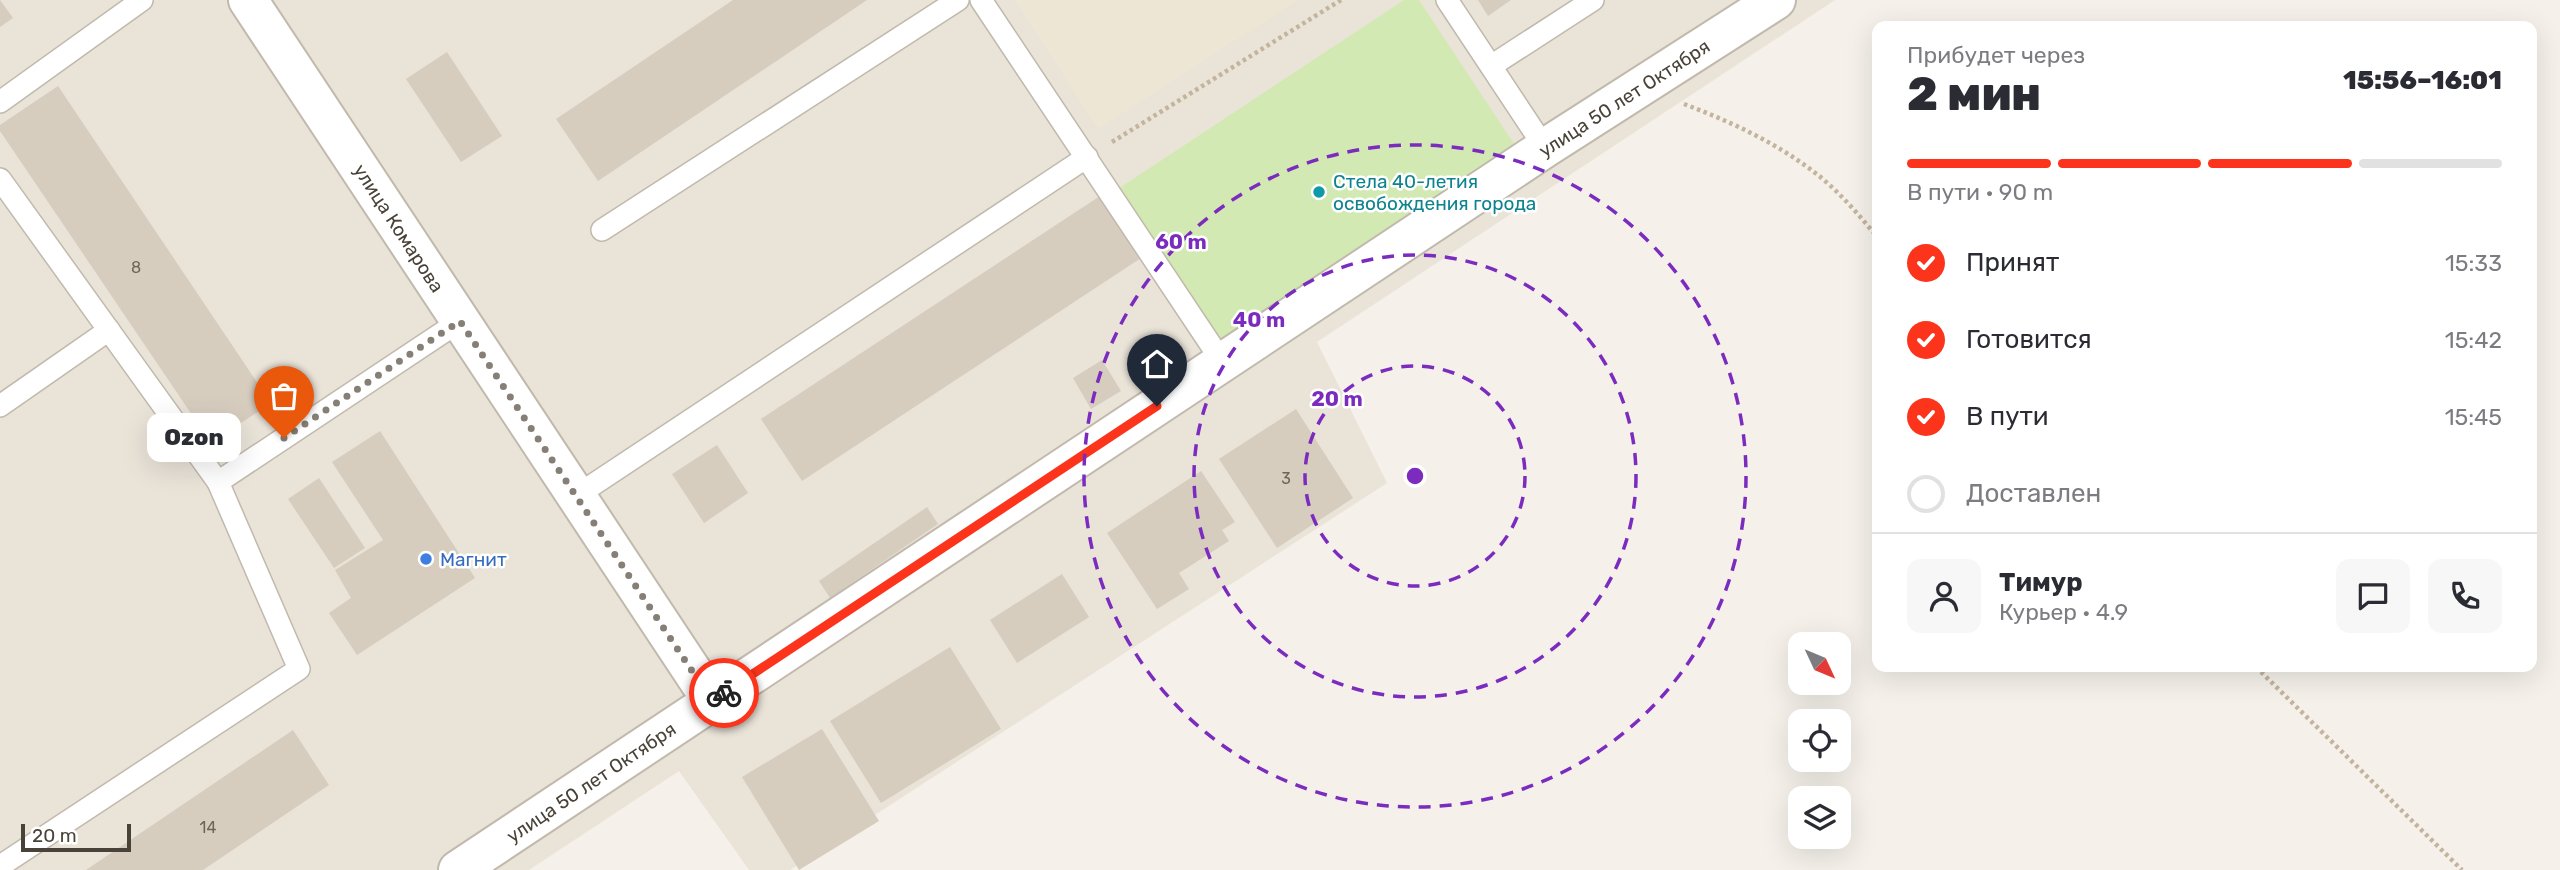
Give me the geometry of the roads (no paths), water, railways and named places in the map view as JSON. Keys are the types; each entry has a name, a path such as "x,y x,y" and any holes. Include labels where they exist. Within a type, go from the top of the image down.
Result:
{"street":[{"name":"улица Комарова","path":"248,0 712,701"},
{"name":"улица 50 лет Октября","path":"458,870 1545,148 1776,0"}],"lane":[{"path":"0,102 142,0"},
{"path":"601,230 958,0"},
{"path":"981,0 1223,363"},
{"path":"1447,0 1545,148"},
{"path":"1490,66 1593,0"},
{"path":"576,496 1087,158"},
{"path":"0,179 218,482 299,669 0,866"},
{"path":"218,482 460,321"},
{"path":"0,406 109,330"}],"place":[{"name":"Стела 40-летия освобождения города","path":"1319,192"},
{"name":"Ozon","path":"284,438"},
{"name":"Магнит","path":"426,559"}]}
